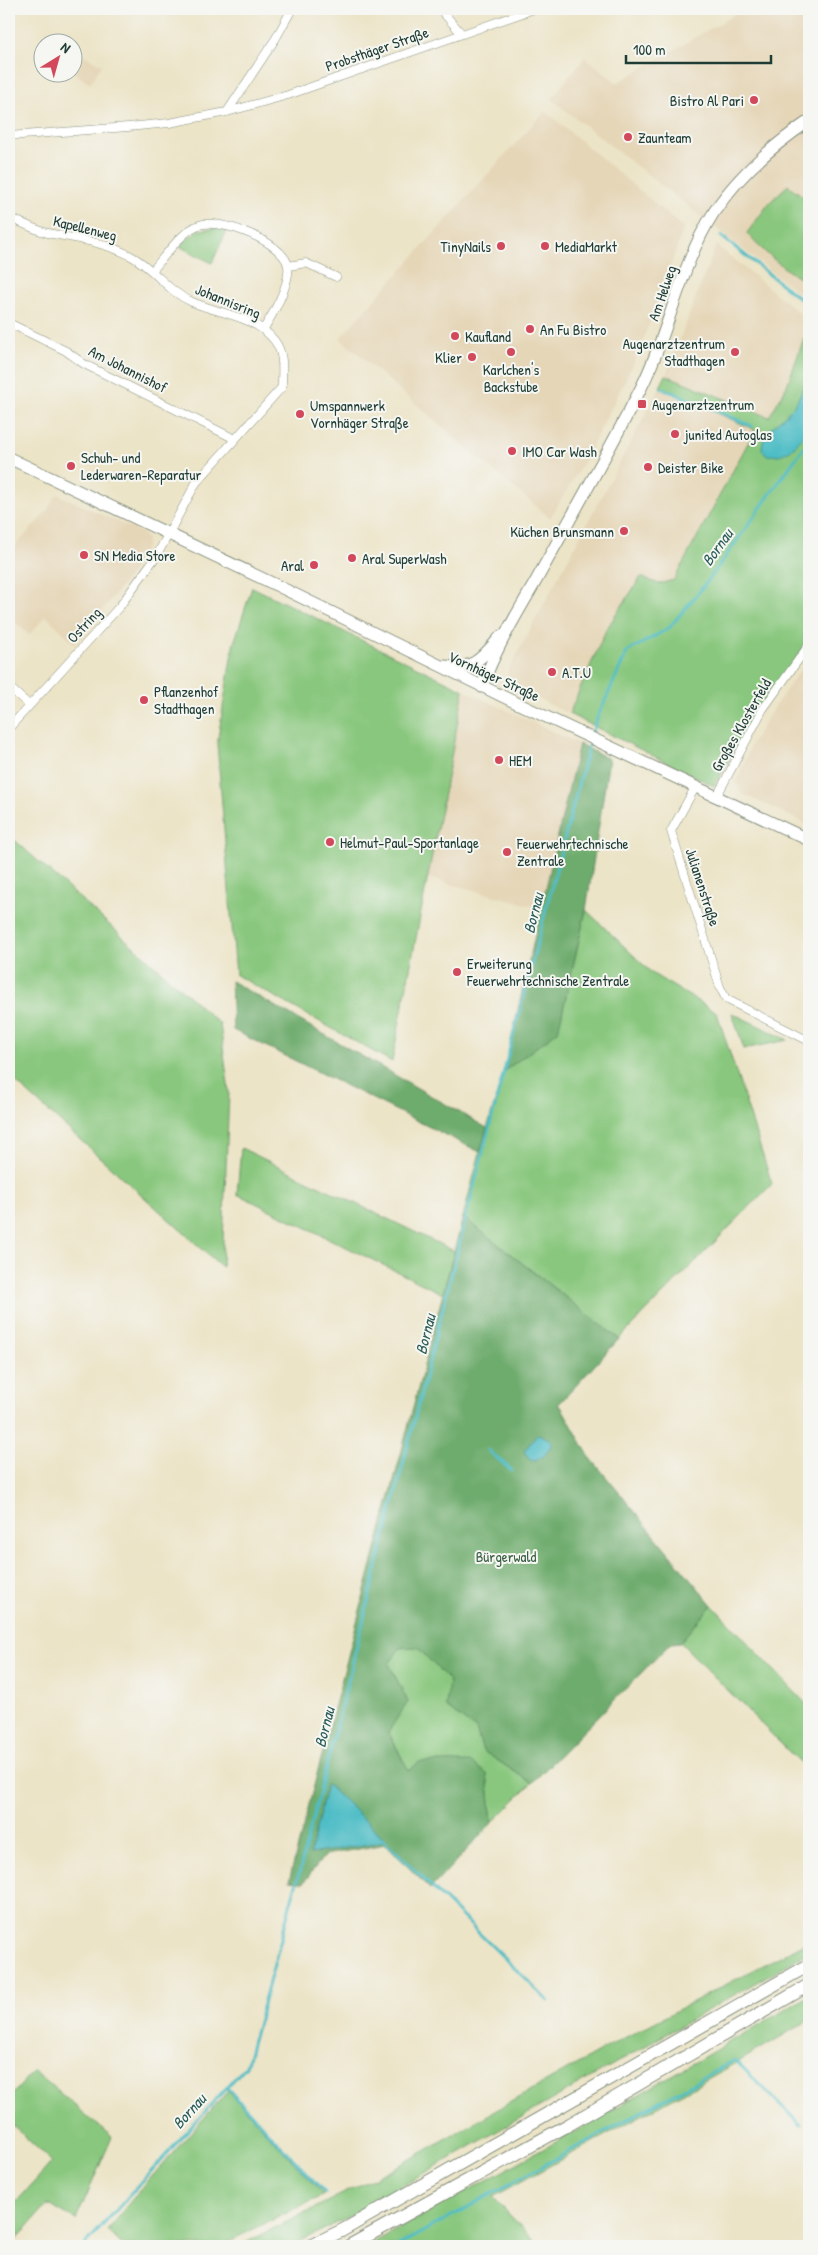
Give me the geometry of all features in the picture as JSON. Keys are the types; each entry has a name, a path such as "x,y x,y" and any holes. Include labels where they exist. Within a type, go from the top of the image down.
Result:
{"highway":[{"path":"310,2246 343,2230 543,2118 809,1965"},
{"path":"349,2246 570,2124 809,1985"}],"main road":[{"name":"Am Helweg","path":"482,687 514,621 642,385 669,322 692,253 703,230 724,198 748,170 785,137 809,121"},
{"name":"Vornhäger Straße","path":"9,458 169,533 482,687 809,840"},
{"path":"436,664 456,668 479,660 514,621"}],"street":[{"path":"227,112 276,38 292,9"},
{"path":"440,9 462,34"},
{"name":"Probsthäger Straße","path":"9,136 128,128 169,123 227,112 288,95 534,9"},
{"name":"Kapellenweg","path":"9,218 46,233 110,246 133,257 153,270"},
{"path":"153,270 192,228 201,224 219,224 254,236 272,246 285,258 288,266 306,263 336,277"},
{"name":"Johannisring","path":"263,330 273,314 286,282 288,266"},
{"name":"Johannisring","path":"153,270 171,290 191,302 252,324 273,338 279,348 283,360 282,387 235,439"},
{"name":"Am Johannishof","path":"9,323 66,351 84,364 235,439"},
{"path":"169,533 196,483 235,439"},
{"name":"Ostring","path":"9,728 120,606 157,555 169,533"},
{"name":"Großes Klosterfeld","path":"717,796 763,709 809,645"},
{"path":"9,687 29,705"},
{"name":"Julianenstraße","path":"696,786 671,831 720,987 726,999 809,1041"}],"shaded area":[{"path":"744,9 809,9 809,301 551,99 585,57 617,83"},
{"path":"82,54 102,65 90,84 82,78"},
{"path":"545,111 684,228 632,367 583,463 550,518 340,338"},
{"path":"716,245 808,320 809,326 786,387 769,417 666,375"},
{"path":"660,387 756,429 674,580 659,585 641,577 606,630 569,714 507,683 508,671"},
{"path":"57,494 142,533 147,539 146,548 129,577 75,644 46,616 29,635 9,616 9,553 47,511"},
{"path":"809,658 809,825 741,793 736,782 752,743 776,704"},
{"path":"464,690 579,744 541,908 428,878"}],"green space":[{"path":"788,185 809,201 809,281 807,282 775,260 747,233 770,202"},
{"path":"216,228 227,230 212,263 179,246 198,230"},
{"path":"809,325 809,640 755,714 714,786 569,714 606,630 641,577 659,584 674,580 755,430 660,387 666,375 769,417 786,388"},
{"name":"Helmut-Paul-Sportanlage","path":"252,587 464,690 392,1062 236,975 217,744 233,646"},
{"path":"579,744 609,759 586,910 558,1031 504,1071"},
{"path":"9,835 220,1024 229,1092 222,1267 9,1076"},
{"path":"586,910 653,974 717,1013 772,1184 619,1339 463,1217 504,1071 558,1031"},
{"path":"231,981 487,1128 480,1152 233,1030"},
{"path":"732,1013 788,1040 744,1049"},
{"path":"241,1148 454,1251 443,1294 237,1194"},
{"name":"Bürgerwald","path":"463,1217 619,1339 558,1405 562,1408 589,1456 712,1605 680,1642 671,1643 532,1783 483,1751 476,1729 446,1707 449,1680 417,1647 400,1648 389,1664 408,1702 388,1732 409,1771 419,1762 470,1762 487,1774 492,1823 430,1889 386,1844 325,1855 303,1883 289,1881"},
{"path":"712,1605 809,1707 809,1772 680,1642"},
{"path":"400,1647 417,1647 450,1680 446,1707 476,1729 483,1751 532,1783 492,1823 487,1774 409,1771 388,1731 408,1702 389,1664"},
{"path":"809,1941 809,1952 341,2221 290,2246 239,2246 400,2165 609,2046"},
{"path":"809,1996 809,2020 740,2061 493,2197 539,2246 367,2246 574,2132"},
{"path":"34,2071 112,2137 76,2220 51,2205 46,2206 9,2246 9,2210 52,2162 9,2122 9,2098"},
{"path":"228,2091 324,2195 219,2246 123,2246 107,2230"}],"water":[{"path":"809,360 809,429 791,449 781,454 766,455 762,450 763,442 770,430 790,410 801,394"},
{"path":"538,1434 551,1440 551,1446 544,1456 535,1461 530,1460 524,1451"},
{"path":"327,1784 387,1841 310,1854"}],"waterway":[{"path":"721,236 809,306"},
{"path":"662,388 752,426"},
{"name":"Bornau","path":"592,734 595,723 627,652 669,628 708,581 809,440"},
{"name":"Bornau","path":"84,2246 246,2066 298,1877 468,1209 590,740"},
{"path":"488,1450 512,1471"},
{"path":"382,1838 548,2001"},
{"path":"397,2246 735,2060 801,2125"},
{"path":"227,2088 325,2193"}],"place":[{"name":"Bistro Al Pari","path":"754,100"},
{"name":"Zaunteam","path":"628,137"},
{"name":"TinyNails","path":"501,246"},
{"name":"MediaMarkt","path":"545,246"},
{"name":"An Fu Bistro","path":"530,329"},
{"name":"Kaufland","path":"455,336"},
{"name":"Karlchen's Backstube","path":"511,352"},
{"name":"Augenarztzentrum Stadthagen","path":"735,352"},
{"name":"Klier","path":"472,357"},
{"name":"Augenarztzentrum","path":"642,404"},
{"name":"Umspannwerk Vornhäger Straße","path":"300,414"},
{"name":"junited Autoglas","path":"675,434"},
{"name":"IMO Car Wash","path":"512,451"},
{"name":"Schuh- und Lederwaren-Reparatur","path":"71,466"},
{"name":"Deister Bike","path":"648,467"},
{"name":"Küchen Brunsmann","path":"624,531"},
{"name":"SN Media Store","path":"84,555"},
{"name":"Aral SuperWash","path":"352,558"},
{"name":"Aral","path":"314,565"},
{"name":"A.T.U","path":"552,672"},
{"name":"Pflanzenhof Stadthagen","path":"144,700"},
{"name":"HEM","path":"499,760"},
{"name":"Helmut-Paul-Sportanlage","path":"330,842"},
{"name":"Feuerwehrtechnische Zentrale","path":"507,852"},
{"name":"Erweiterung Feuerwehrtechnische Zentrale","path":"457,972"}]}
